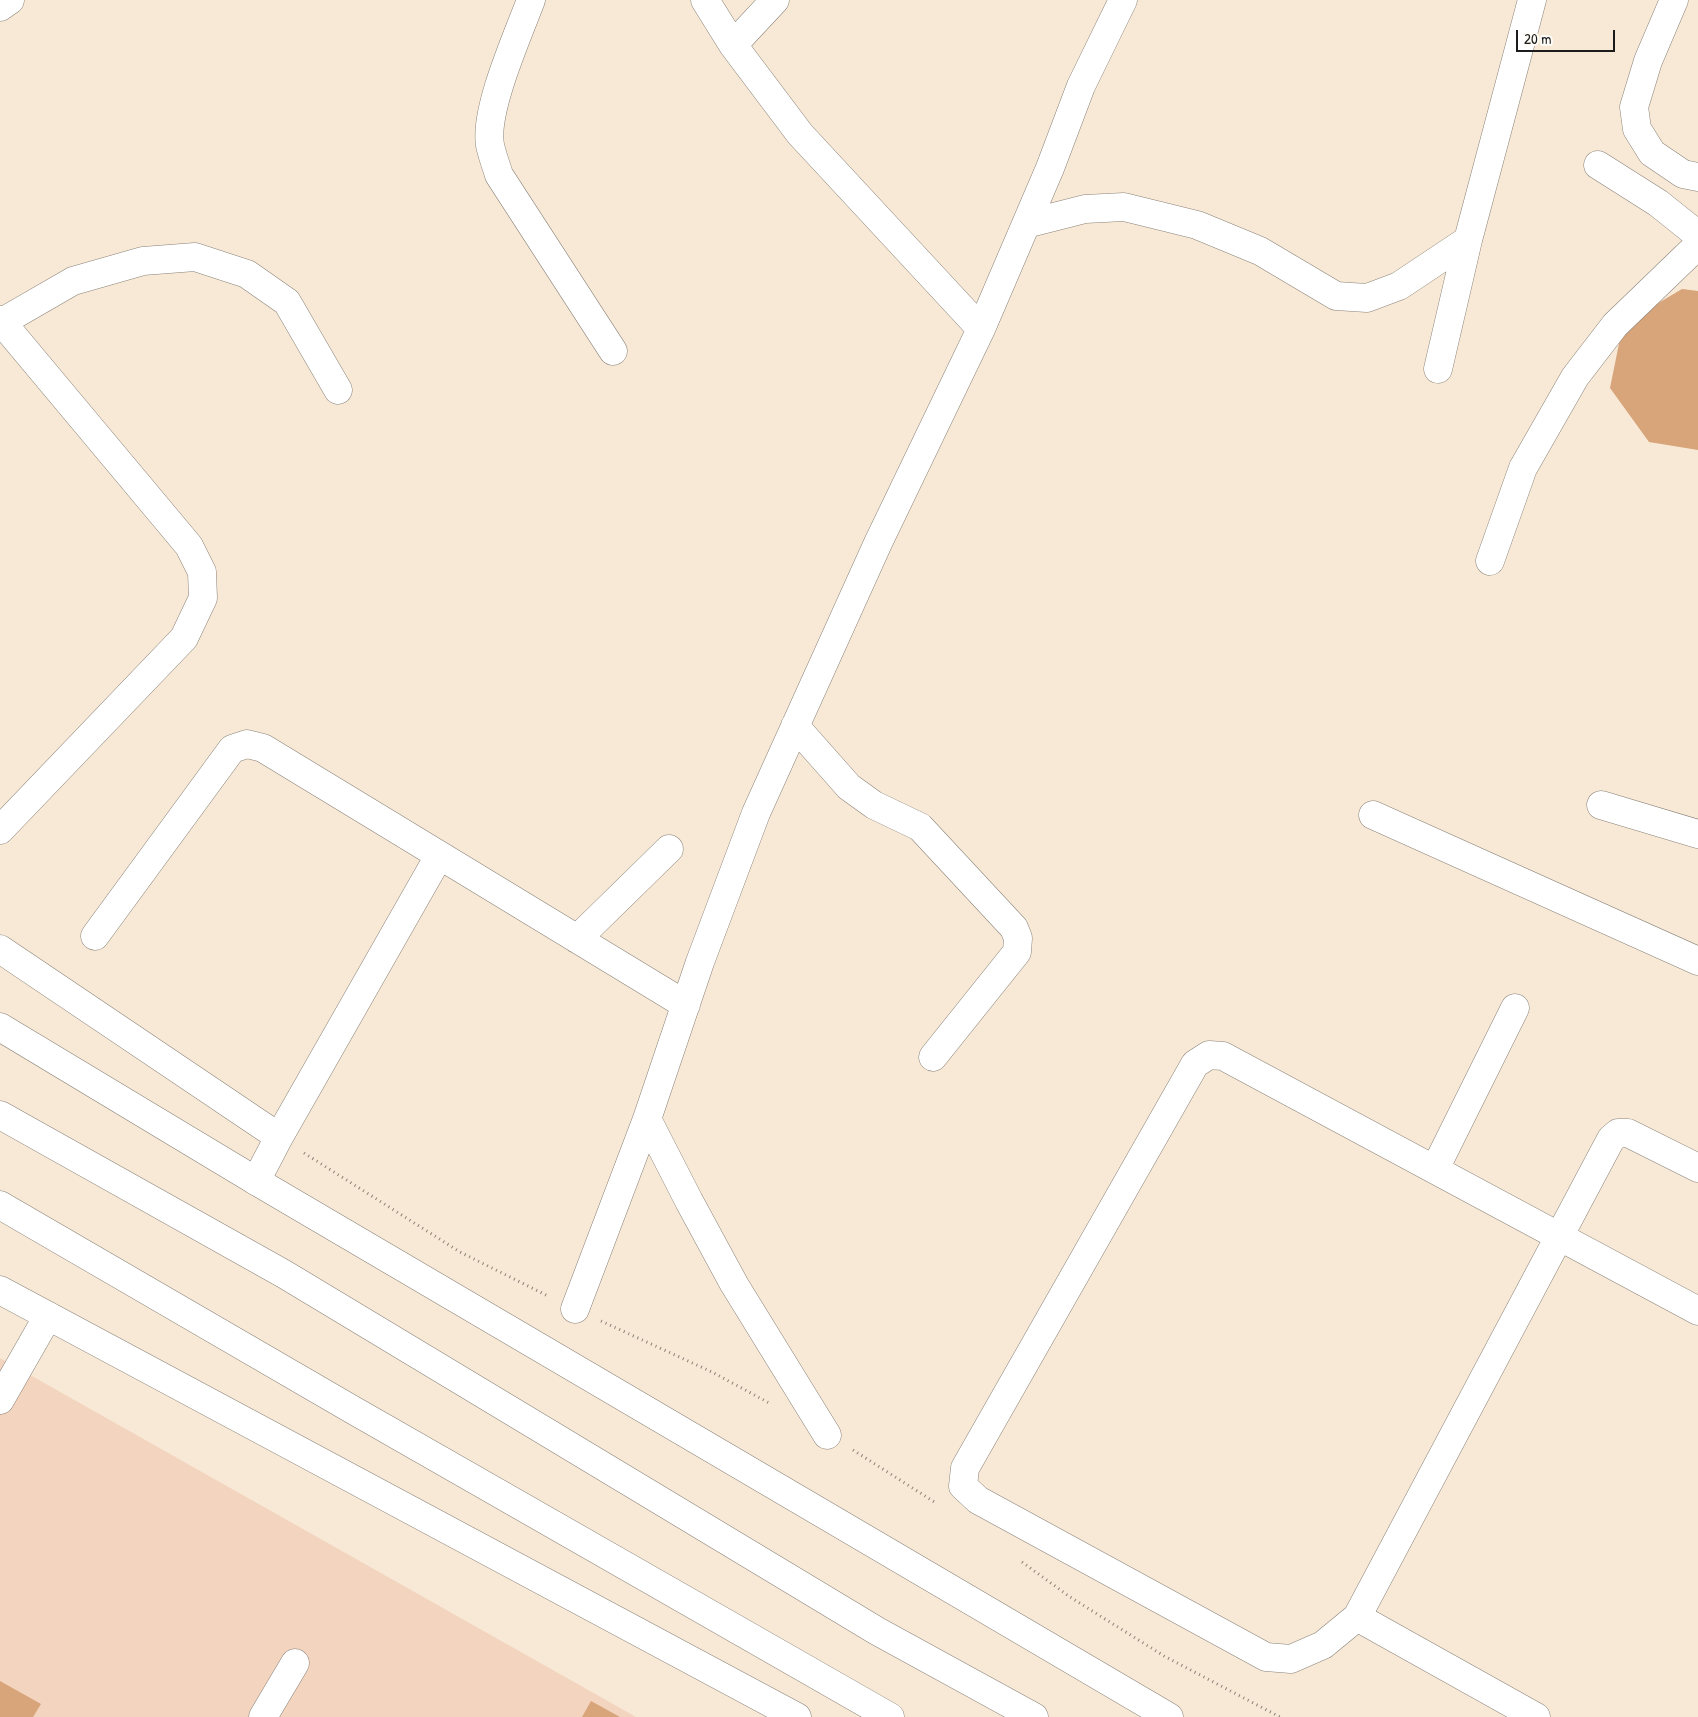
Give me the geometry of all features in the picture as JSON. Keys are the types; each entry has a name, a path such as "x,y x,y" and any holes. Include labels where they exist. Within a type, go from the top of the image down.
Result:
{"main road":[{"path":"0,7 10,0"},
{"path":"531,0 500,82 491,117 490,144 499,175 613,351"},
{"path":"705,0 734,45 800,134 981,329"},
{"path":"734,45 774,0"},
{"path":"575,1309 647,1119 686,1005 756,813 878,543 981,329 1050,168 1081,86 1123,0"},
{"path":"1438,369 1468,240 1531,0"},
{"path":"1674,0 1648,61 1634,107 1637,129 1652,153 1683,174 1698,177"},
{"path":"1598,164 1658,203 1698,235"},
{"path":"1026,224 1085,209 1124,207 1197,225 1260,251 1336,296 1367,298 1399,286 1468,240"},
{"path":"1490,561 1523,468 1575,377 1615,325 1698,245"},
{"path":"0,830 184,638 203,598 202,572 189,546 1,321 73,281 143,261 195,257 247,274 287,302 338,390"},
{"path":"795,726 849,787 874,804 920,827 1014,928 1018,938 1017,952 933,1057"},
{"path":"95,936 232,749 247,744 263,748 686,1005"},
{"path":"1601,805 1698,834"},
{"path":"1372,815 1698,961"},
{"path":"578,939 669,849"},
{"path":"256,1181 439,856"},
{"path":"0,949 279,1138"},
{"path":"1435,1170 1514,1008"},
{"path":"0,1027 256,1181 1169,1717"},
{"path":"1698,1168 1628,1133 1618,1132 1611,1139 1560,1236 1356,1616 1323,1645 1291,1659 1266,1657 978,1500 963,1486 965,1468 1195,1064 1209,1056 1223,1056 1560,1236 1698,1311"},
{"path":"0,1115 284,1274 877,1631 1034,1717"},
{"path":"647,1119 688,1201 734,1284 827,1435"},
{"path":"0,1205 840,1690 890,1717"},
{"path":"0,1290 797,1717"},
{"path":"0,1400 48,1316"},
{"path":"1356,1616 1536,1717"},
{"path":"263,1717 294,1663"}],"path":[{"path":"279,1138 460,1252 575,1309 712,1372 778,1408"},
{"path":"827,1435 942,1507"},
{"path":"1015,1556 1070,1597 1164,1656 1280,1717"}],"shaded area":[{"path":"0,1358 636,1717 0,1717"}],"building":[{"path":"1682,289 1698,291 1698,450 1649,442 1610,388 1623,324"},
{"path":"0,1681 41,1704 33,1717 0,1717"},
{"path":"591,1701 620,1717 582,1717"}]}
